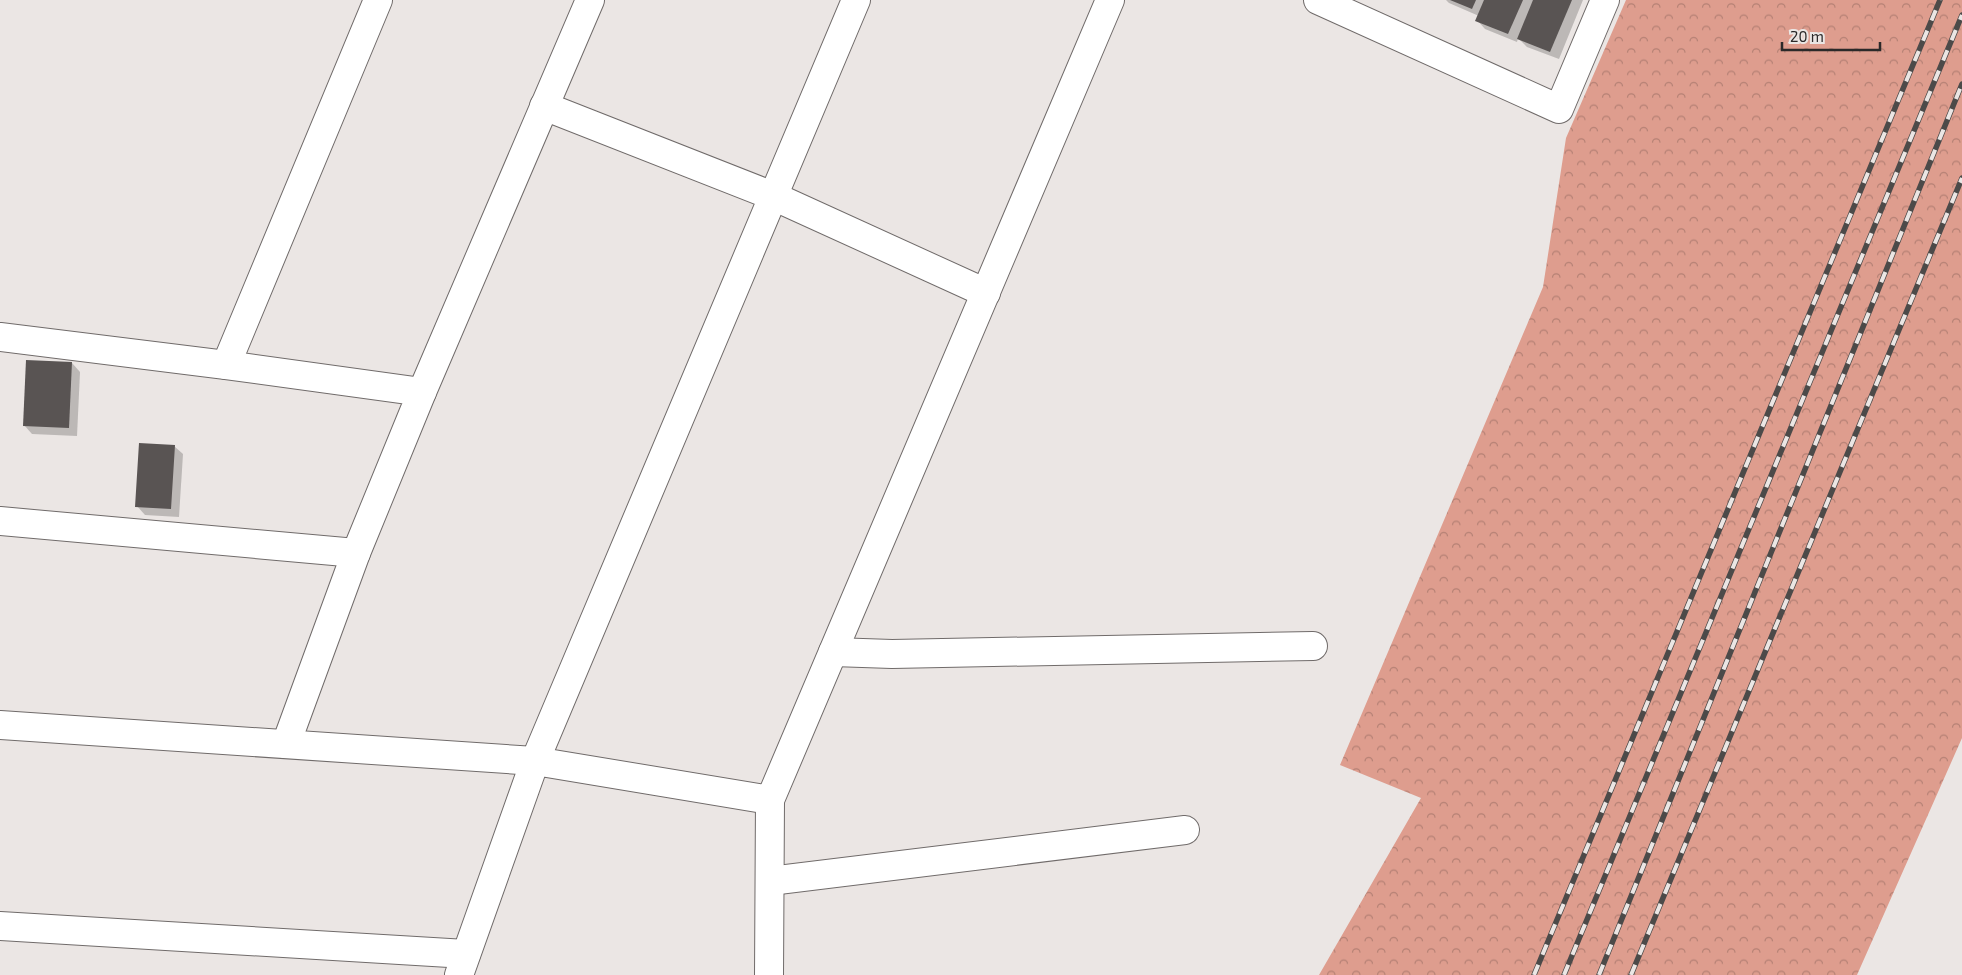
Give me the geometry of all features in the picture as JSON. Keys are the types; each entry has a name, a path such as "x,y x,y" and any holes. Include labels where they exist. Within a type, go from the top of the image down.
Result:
{"street":[{"path":"226,365 378,0"},
{"path":"286,744 356,553 422,392 590,0"},
{"path":"0,926 463,965 535,762 856,0"},
{"path":"769,975 770,800 1110,0"},
{"path":"1318,0 1560,109 1605,0"},
{"path":"544,106 773,196 986,293"},
{"path":"0,337 422,392"},
{"path":"0,521 356,553"},
{"path":"833,652 892,654 1313,646"},
{"path":"0,725 535,762 770,800"},
{"path":"770,881 1185,830"}],"green space":[{"path":"1626,0 1962,0 1962,738 1857,975 1319,975 1421,798 1340,765 1543,287 1566,138"}],"building":[{"path":"1450,0 1476,0 1472,9"},
{"path":"1484,0 1523,0 1508,34 1475,21"},
{"path":"1533,0 1572,0 1550,52 1517,39"},
{"path":"26,360 72,362 69,428 23,426"},
{"path":"139,443 175,445 171,509 135,507"}],"railway":[{"path":"1534,975 1940,0"},
{"path":"1564,975 1962,15"},
{"path":"1599,975 1962,84"},
{"path":"1631,975 1962,178"}]}
